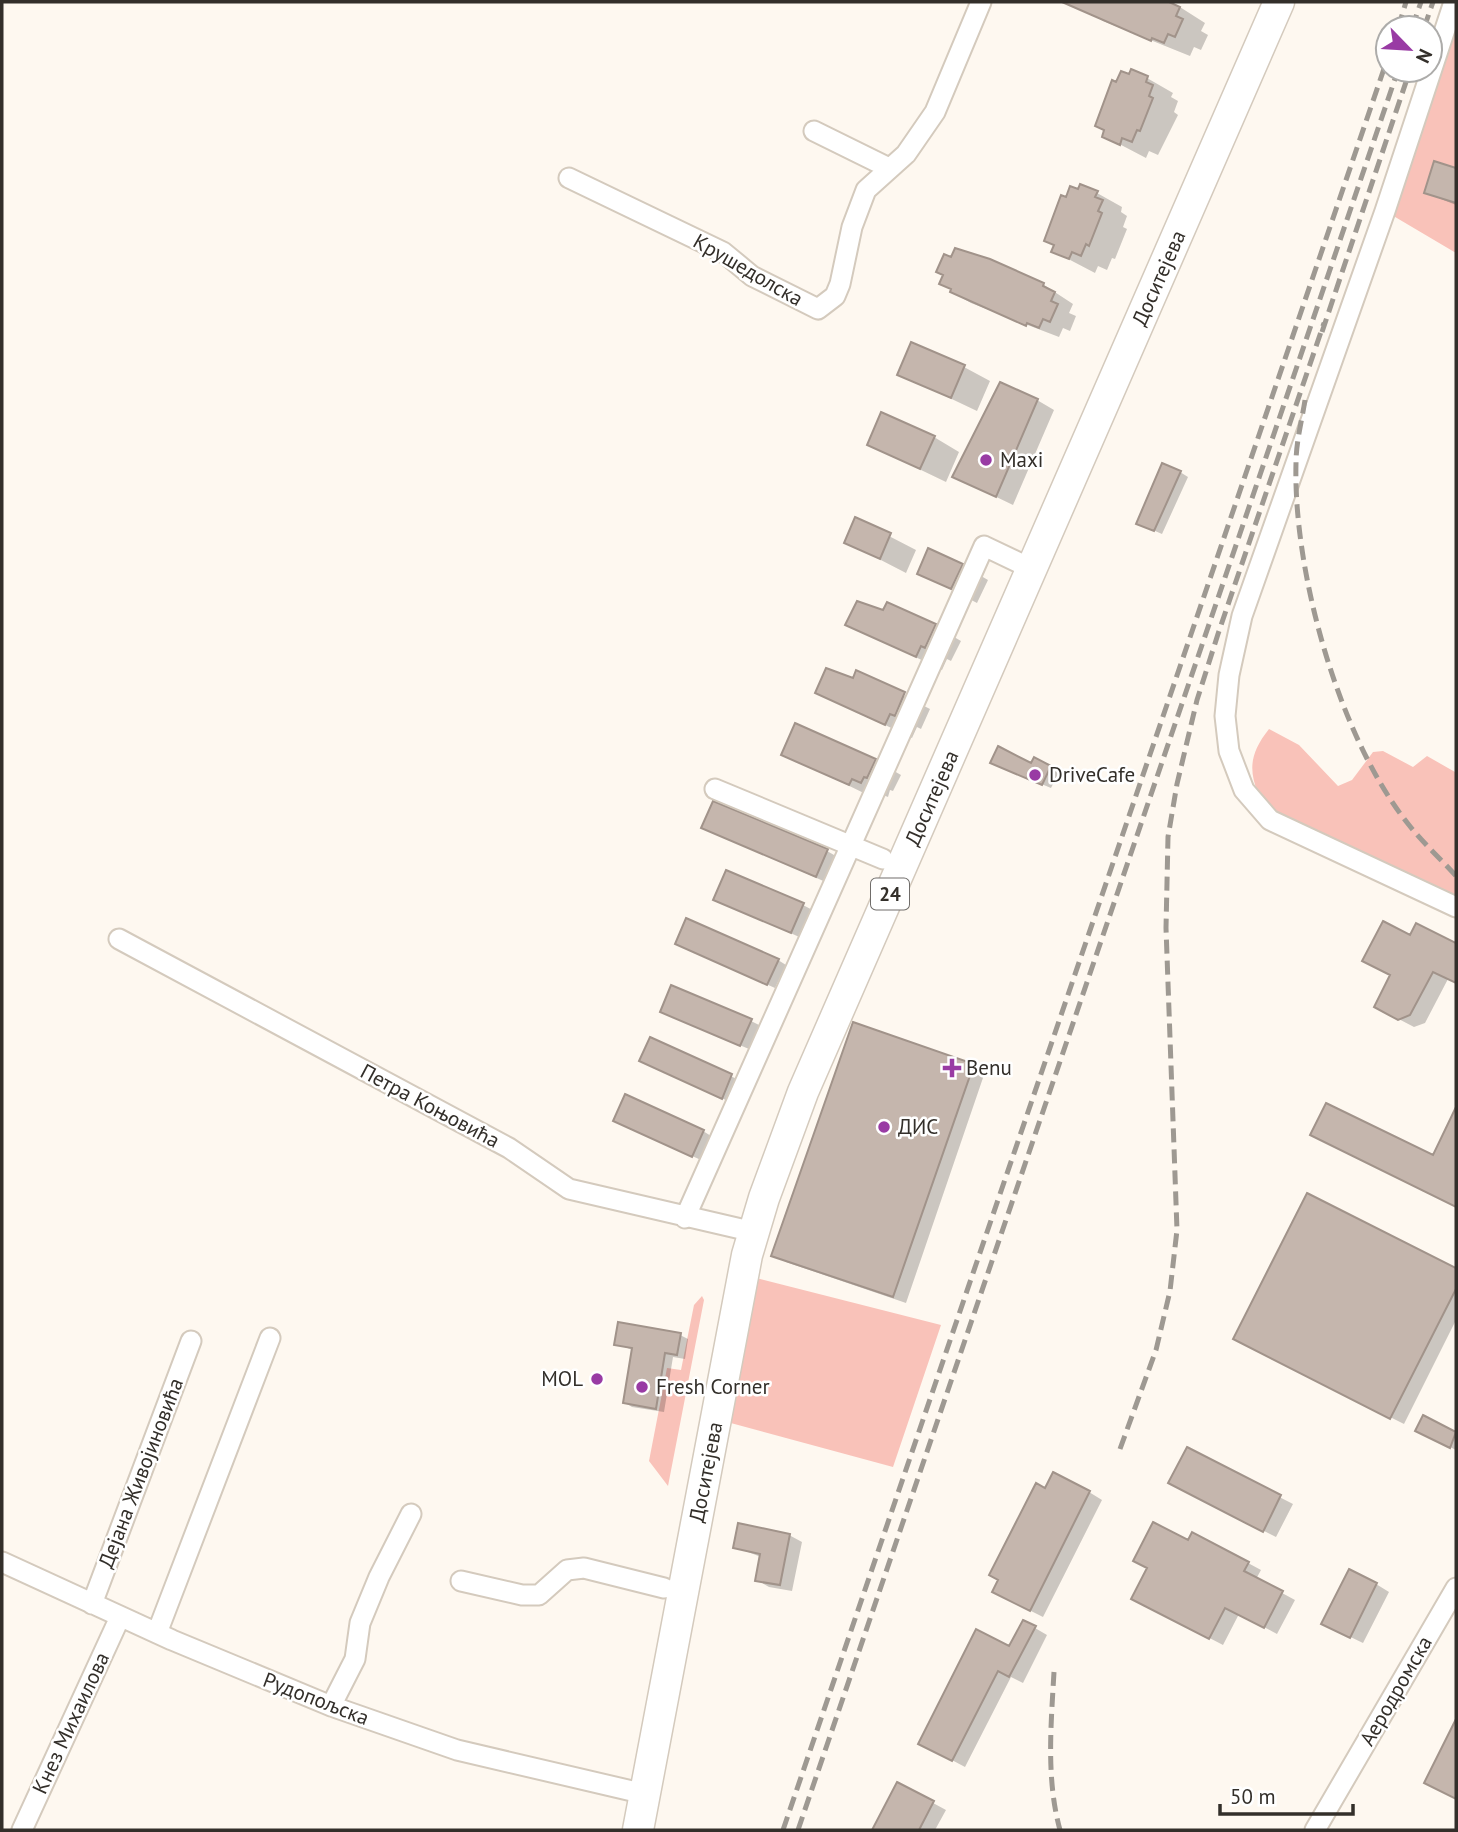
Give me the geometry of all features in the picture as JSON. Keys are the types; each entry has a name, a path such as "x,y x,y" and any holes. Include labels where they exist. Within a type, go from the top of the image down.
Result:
{"main road":[{"name":"Доситејева","path":"618,1830 636,1791 744,1230 1023,564 1153,266 1259,2"},
{"name":"Доситејева","path":"1153,266 1279,2"},
{"name":"Доситејева","path":"638,1830 636,1791 664,1588 744,1230 781,1094 883,859 1023,564"}],"street":[{"name":"Крушедолска","path":"569,178 723,252 752,276 818,309 835,296 840,284 852,228 866,190 906,154 935,112 981,2"},
{"path":"1454,2 1384,211 1242,615 1229,675 1225,716 1229,751 1244,790 1270,820 1456,907"},
{"path":"814,131 890,168"},
{"path":"685,1219 984,546 1023,564"},
{"path":"715,789 883,859"},
{"name":"Петра Коњовића","path":"119,939 509,1148 564,1187 685,1219 744,1230"},
{"path":"157,1633 270,1338"},
{"name":"Дејана Живојиновића","path":"92,1604 191,1341"},
{"path":"331,1706 355,1659 360,1623 379,1577 411,1514"},
{"name":"Рудопољска","path":"2,1562 120,1617 331,1706 457,1750 636,1791"},
{"path":"461,1581 522,1595 539,1595 567,1570 584,1568 664,1588"},
{"name":"Аеродромска","path":"1315,1830 1456,1588"},
{"name":"Кнез Михаилова","path":"22,1830 120,1617"}],"shaded area":[{"path":"1456,2 1456,253 1385,211 1428,84 1444,84 1444,37"},
{"path":"1269,729 1299,745 1338,786 1352,780 1373,752 1383,751 1413,767 1427,756 1455,772 1456,759 1456,907 1270,820 1253,774 1255,753"},
{"path":"744,1275 941,1325 893,1467 716,1419"},
{"path":"702,1296 704,1300 668,1486 649,1461 667,1368 681,1370 694,1305"}],"building":[{"path":"1062,2 1169,2 1180,7 1176,16 1183,19 1175,37 1168,34 1164,43 1152,38 1151,41"},
{"path":"1131,69 1148,76 1146,82 1153,85 1149,96 1153,98 1140,131 1137,130 1132,142 1122,138 1120,145 1102,137 1104,130 1095,126 1112,80 1116,82 1121,71 1129,74"},
{"path":"1434,161 1456,168 1456,203 1424,193"},
{"path":"1080,184 1098,191 1095,197 1103,200 1098,211 1102,213 1089,246 1086,244 1081,256 1072,252 1069,259 1051,252 1054,245 1044,241 1061,195 1066,197 1070,186 1078,189"},
{"path":"955,248 990,259 1044,283 1043,286 1055,292 1051,301 1058,304 1050,322 1043,319 1039,328 1027,323 1026,326 950,292 951,289 939,284 943,275 936,272 944,254 951,257"},
{"path":"911,342 965,365 951,398 897,375"},
{"path":"1000,382 1038,399 996,497 952,477"},
{"path":"881,412 935,436 920,469 867,445"},
{"path":"1162,463 1181,471 1154,531 1136,524"},
{"path":"855,517 891,533 880,559 844,543"},
{"path":"928,548 963,564 951,589 917,574"},
{"path":"857,601 883,610 887,602 936,624 925,648 921,646 916,657 845,625"},
{"path":"826,668 853,678 856,670 905,692 895,716 890,714 885,725 815,693"},
{"path":"795,723 876,759 867,778 864,777 861,783 852,779 849,785 781,755"},
{"path":"998,746 1031,763 1034,757 1051,766 1042,785 990,763"},
{"path":"713,801 828,849 816,877 701,828"},
{"path":"726,870 804,903 791,933 713,900"},
{"path":"686,918 779,959 767,985 675,944"},
{"path":"1383,921 1410,935 1416,923 1456,943 1456,983 1433,972 1410,1015 1398,1020 1374,1007 1390,975 1362,961"},
{"path":"671,985 752,1019 740,1046 660,1012"},
{"name":"ДИС","path":"853,1022 974,1064 893,1297 771,1256"},
{"path":"650,1037 732,1074 722,1099 639,1061"},
{"path":"625,1094 704,1130 692,1157 613,1121"},
{"path":"1326,1103 1433,1155 1456,1107 1456,1207 1310,1135"},
{"path":"1307,1193 1456,1268 1456,1289 1390,1419 1233,1339"},
{"path":"618,1322 681,1333 677,1355 665,1353 656,1409 623,1403 632,1348 614,1345"},
{"path":"1423,1415 1456,1432 1450,1448 1415,1431"},
{"path":"1187,1447 1281,1495 1263,1532 1168,1483"},
{"path":"1053,1472 1090,1491 1030,1611 992,1592 998,1580 989,1575 1036,1483 1045,1488"},
{"path":"1153,1522 1188,1540 1192,1532 1249,1562 1244,1571 1283,1591 1264,1628 1225,1608 1209,1639 1131,1599 1147,1568 1133,1561"},
{"path":"738,1523 790,1534 780,1585 755,1581 760,1554 733,1548"},
{"path":"1349,1569 1377,1583 1350,1638 1321,1624"},
{"path":"1023,1620 1036,1626 1009,1677 998,1671 952,1761 918,1744 976,1629 1009,1646"},
{"path":"1456,1719 1456,1799 1424,1783"},
{"path":"897,1782 934,1801 919,1830 872,1830"}],"railway":[{"path":"1402,14 1406,2"},
{"path":"1417,14 1421,2"},
{"path":"1429,14 1433,2"},
{"path":"783,1830 1379,84"},
{"path":"798,1830 1393,84"},
{"path":"1322,332 1405,84"},
{"path":"1120,1449 1156,1350 1170,1291 1177,1230 1166,928 1168,837 1177,784 1197,700 1218,634 1324,323"},
{"path":"1305,400 1296,455 1297,507 1312,603 1325,653 1342,702 1384,790 1414,832 1456,876"},
{"path":"1054,1672 1051,1772 1060,1830"}],"place":[{"name":"Maxi","path":"986,460"},
{"name":"DriveCafe","path":"1035,775"},
{"name":"Benu","path":"952,1068"},
{"name":"ДИС","path":"884,1127"},
{"name":"MOL","path":"597,1379"},
{"name":"Fresh Corner","path":"642,1387"}]}
